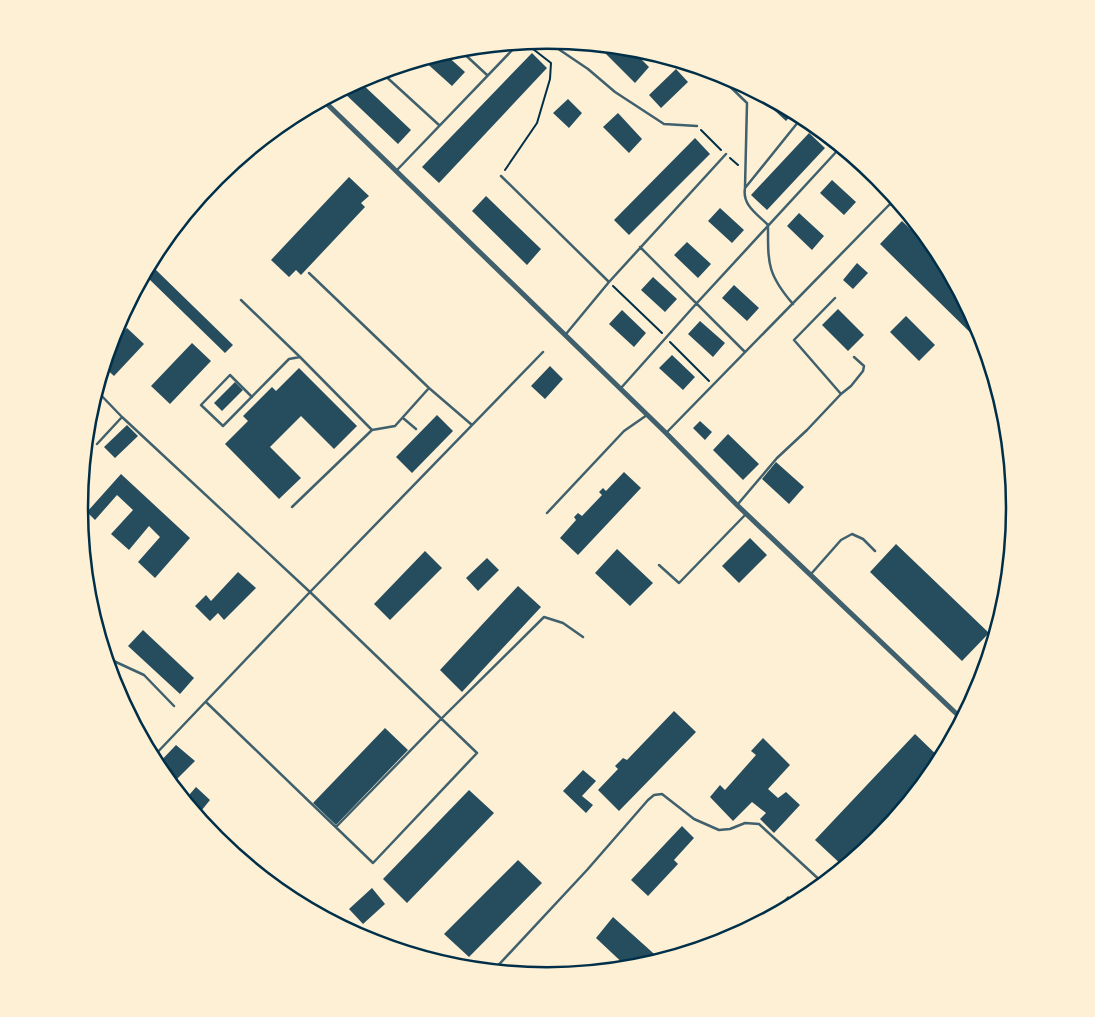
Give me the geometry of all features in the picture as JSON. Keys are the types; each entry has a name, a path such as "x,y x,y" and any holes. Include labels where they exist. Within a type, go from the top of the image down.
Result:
{"street":[{"path":"328,105 397,170 746,514 958,715"}],"lane":[{"path":"559,49 588,69 615,92 664,124 697,126"},
{"path":"397,170 512,51"},
{"path":"467,56 488,75"},
{"path":"387,78 439,125"},
{"path":"732,88 747,103 744,195 748,205 768,225 768,258 771,272 779,288 793,304"},
{"path":"745,188 798,123"},
{"path":"620,389 837,152"},
{"path":"565,335 608,282 726,154"},
{"path":"501,176 608,282"},
{"path":"666,434 892,204"},
{"path":"640,247 745,352"},
{"path":"309,273 429,388 472,425"},
{"path":"835,298 794,340 841,394"},
{"path":"241,300 372,430"},
{"path":"158,752 543,352"},
{"path":"252,397 230,375 201,405 223,426 252,397 289,359 300,357"},
{"path":"737,505 777,458 851,386 863,371 864,366 854,357"},
{"path":"292,507 372,430 395,426 429,388"},
{"path":"102,396 478,753 373,863 206,702"},
{"path":"547,513 624,431 647,415"},
{"path":"97,444 122,417"},
{"path":"403,418 416,429"},
{"path":"659,565 679,583 746,514"},
{"path":"810,575 841,540 852,534 863,539 876,551"},
{"path":"336,828 442,718 544,617 563,624 583,637"},
{"path":"114,661 144,675 174,706"},
{"path":"498,965 654,795 662,794 694,819 719,830 730,829 745,823 759,824 819,879"}],"path":[{"path":"501,176 537,122 550,79 550,63 534,49"}],"building":[{"path":"532,53 547,68 439,183 422,167"},
{"path":"605,53 641,59 649,67 635,83"},
{"path":"451,59 465,72 452,86 428,64"},
{"path":"676,69 688,82 661,108 649,95"},
{"path":"365,87 411,130 398,144 346,95"},
{"path":"568,99 582,113 569,128 553,113"},
{"path":"770,106 789,117 786,121"},
{"path":"618,113 642,139 629,153 603,127"},
{"path":"809,133 825,148 767,210 751,195"},
{"path":"695,138 710,154 629,235 614,220"},
{"path":"349,177 369,196 361,203 365,207 301,275 296,270 289,277 271,260"},
{"path":"832,180 856,202 844,215 820,193"},
{"path":"486,196 541,249 527,265 472,211"},
{"path":"720,208 744,230 732,243 708,221"},
{"path":"799,213 824,236 812,250 787,226"},
{"path":"902,221 917,236 946,279 973,335 880,244"},
{"path":"687,242 711,264 698,278 674,255"},
{"path":"857,263 868,273 853,289 843,280"},
{"path":"155,269 233,345 225,353 149,279"},
{"path":"653,277 677,299 665,312 641,290"},
{"path":"734,285 759,308 747,321 722,298"},
{"path":"838,309 864,335 848,351 822,325"},
{"path":"622,310 646,333 634,347 609,324"},
{"path":"906,316 935,345 919,361 890,332"},
{"path":"700,321 725,343 713,357 688,334"},
{"path":"127,328 144,344 114,376 109,371 124,332"},
{"path":"192,343 211,361 170,404 151,386"},
{"path":"672,355 695,377 683,390 659,368"},
{"path":"550,366 563,379 545,399 531,386"},
{"path":"299,368 357,426 334,449 301,416 270,447 301,478 279,499 225,444 248,421 243,416 272,387 276,391"},
{"path":"235,382 243,390 222,411 214,403"},
{"path":"437,415 453,431 412,473 396,457"},
{"path":"700,421 712,432 705,440 693,428"},
{"path":"127,425 138,436 115,458 104,447"},
{"path":"728,434 759,464 743,480 713,450"},
{"path":"776,462 804,487 789,504 762,479"},
{"path":"624,472 641,488 578,555 560,538 576,520 574,517 578,513 582,516 602,495 599,492 603,488 606,491"},
{"path":"121,474 190,538 155,578 138,562 160,537 149,526 129,550 111,534 133,510 117,495 95,520 88,511"},
{"path":"750,538 767,555 739,583 722,566"},
{"path":"896,544 989,633 962,661 870,572"},
{"path":"617,549 653,583 630,606 595,573"},
{"path":"425,551 442,568 390,620 374,604"},
{"path":"487,558 499,570 478,591 466,578"},
{"path":"238,572 256,588 224,620 218,613 210,621 195,606 206,595 211,601"},
{"path":"518,586 541,607 462,692 440,670"},
{"path":"143,630 194,678 180,694 128,646"},
{"path":"674,711 696,732 619,811 598,790 618,769 615,766 623,758 627,760"},
{"path":"385,728 408,750 336,825 313,803"},
{"path":"915,734 936,754 893,812 873,834 840,863 815,840"},
{"path":"763,738 790,765 768,789 778,798 786,792 800,805 774,833 760,819 766,813 752,802 733,821 710,797 720,785 725,790 756,755 751,751"},
{"path":"176,745 195,761 177,779 162,759"},
{"path":"583,770 596,781 582,796 593,805 586,813 563,791"},
{"path":"196,787 210,800 201,811 189,795"},
{"path":"469,790 494,813 407,903 383,879"},
{"path":"682,826 694,838 674,860 678,864 648,896 631,880"},
{"path":"518,860 542,883 469,957 444,934"},
{"path":"372,888 385,904 363,924 349,909"},
{"path":"788,896 791,899 778,906"},
{"path":"613,917 656,955 621,962 596,938"}]}
